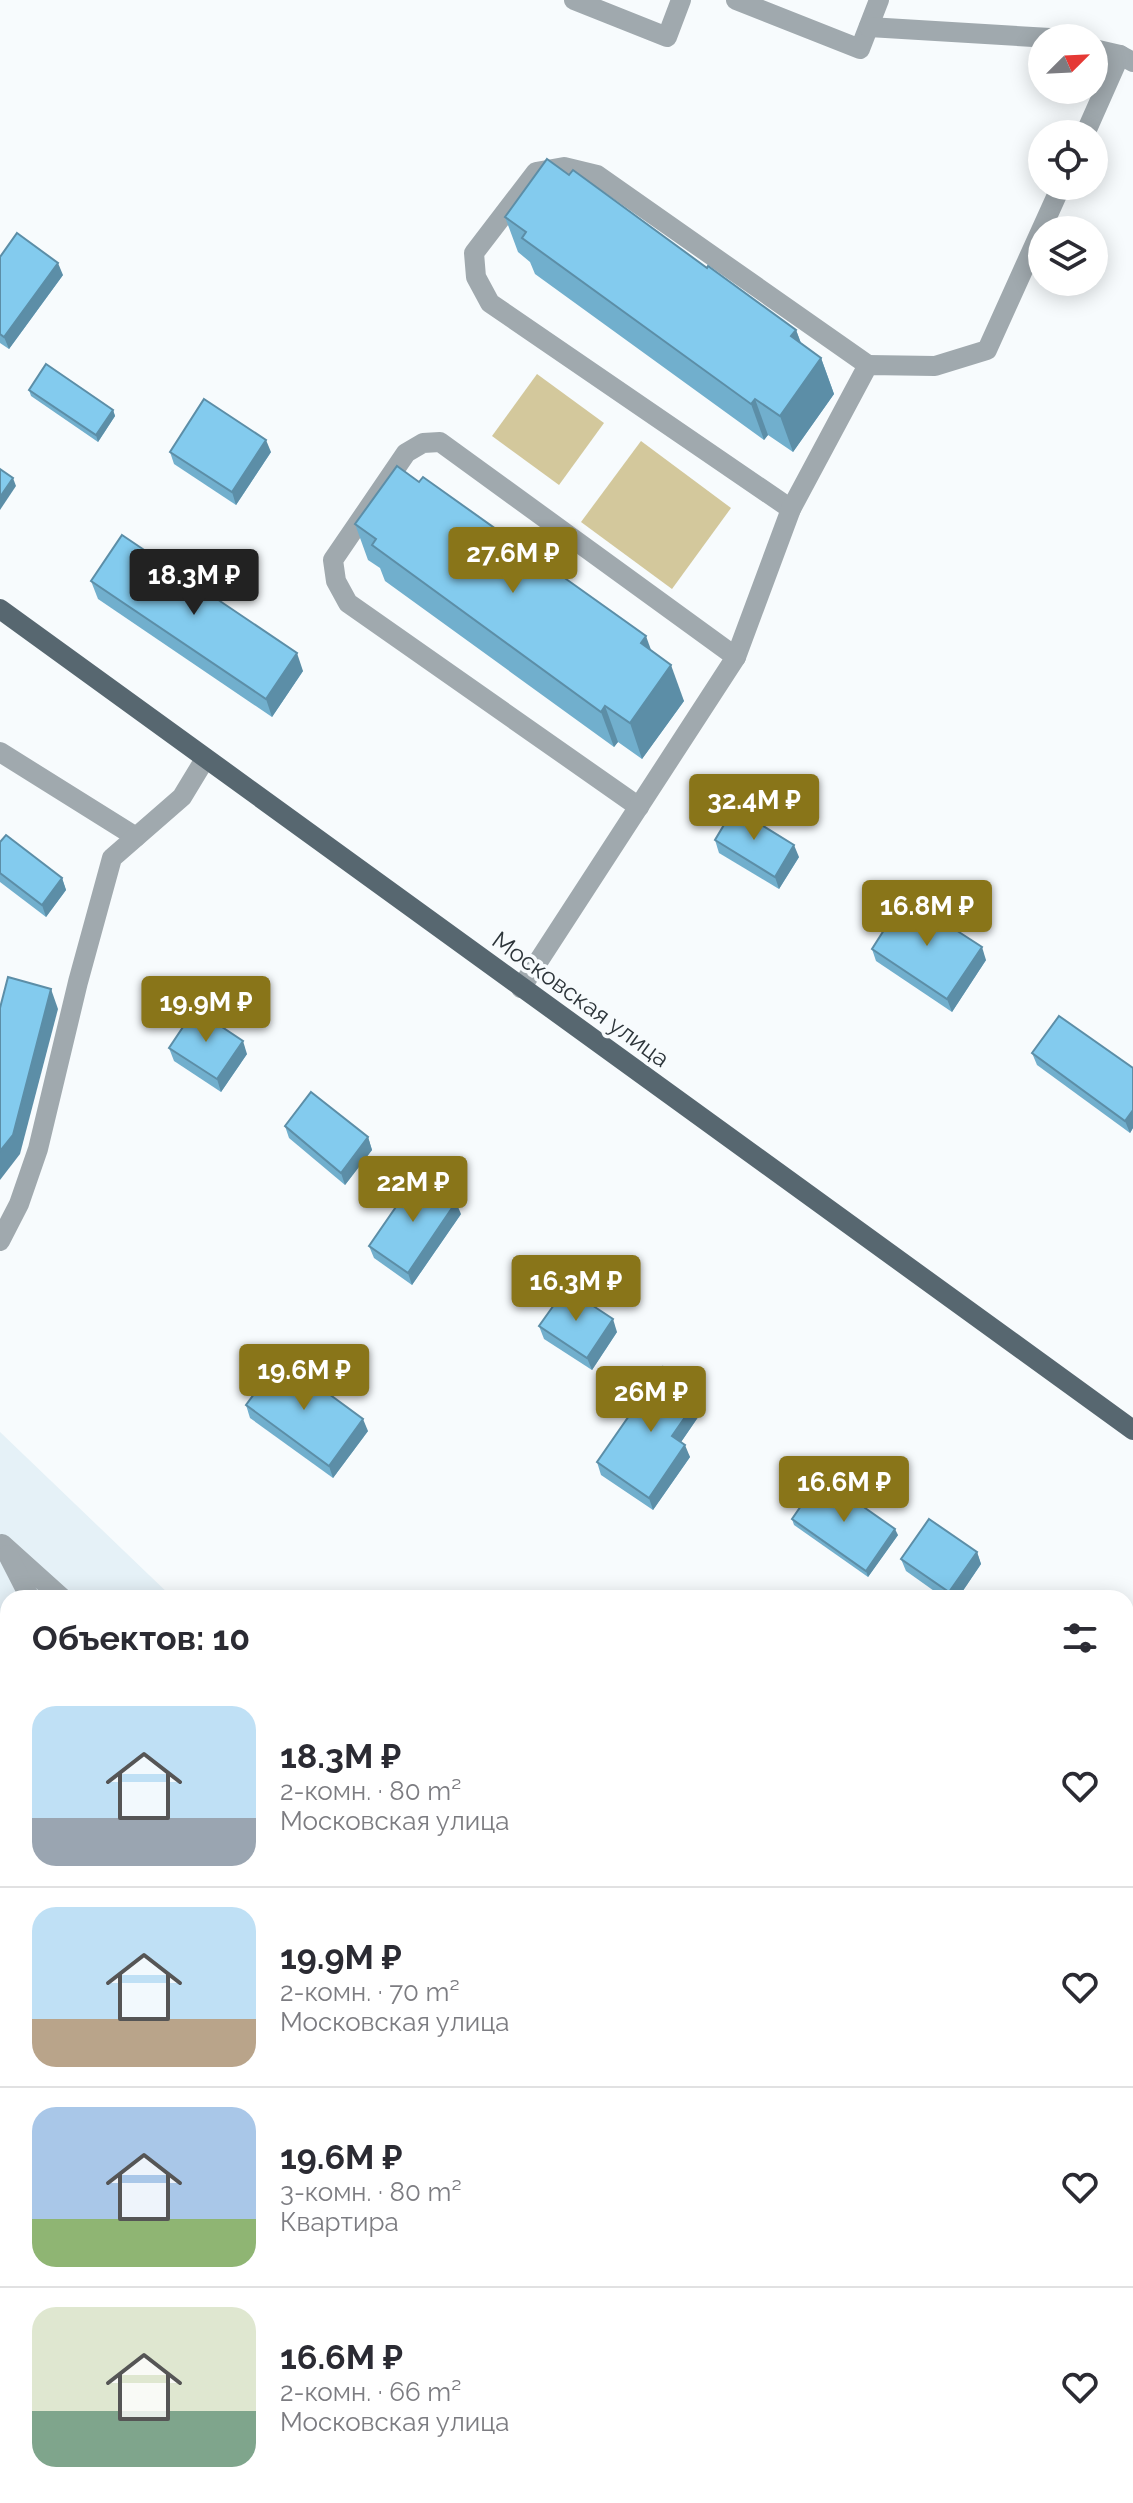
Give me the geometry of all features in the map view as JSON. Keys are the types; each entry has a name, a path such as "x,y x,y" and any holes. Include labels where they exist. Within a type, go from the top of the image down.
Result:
{"main road":[{"name":"Московская улица","path":"0,609 1133,1430"}],"lane":[{"path":"574,0 667,37 681,0"},
{"path":"736,0 860,49 879,0"},
{"path":"869,27 1028,37"},
{"path":"1093,120 1127,58"},
{"path":"791,509 490,303 476,277 474,253 536,172 564,167 597,175 868,365 935,366 987,350 1055,200"},
{"path":"521,988 736,657 791,509 868,365"},
{"path":"639,807 348,603 336,581 333,560 406,453 423,443 440,442 736,657"},
{"path":"0,752 136,837"},
{"path":"0,1241 19,1204 38,1149 112,858 182,797 205,759"},
{"path":"1,1542 26,1590"},
{"path":"1,1542 53,1590"}],"shaded area":[{"path":"537,374 604,423 559,485 492,436"},
{"path":"641,441 731,508 672,589 581,522"},
{"path":"0,1432 165,1590 0,1590"}],"building":[{"path":"547,159 569,175 573,170 796,330 791,336 821,358 780,416 755,399 751,404 522,238 526,232 505,217"},
{"path":"17,233 58,263 4,337 0,334 0,257"},
{"path":"46,364 113,410 96,435 29,390"},
{"path":"204,399 266,440 232,492 170,452"},
{"path":"397,466 419,482 423,477 646,636 641,643 671,665 630,723 605,706 601,712 372,545 376,539 355,524"},
{"path":"0,469 13,478 0,497"},
{"path":"122,535 297,653 266,699 91,581"},
{"path":"734,808 794,845 775,877 715,840"},
{"path":"6,835 62,878 42,905 0,873 0,842"},
{"path":"905,897 982,947 947,999 872,949"},
{"path":"8,977 51,989 13,1135 0,1151 0,1008"},
{"path":"195,1009 243,1041 217,1079 169,1048"},
{"path":"1059,1016 1133,1068 1133,1110 1125,1121 1032,1053"},
{"path":"311,1092 368,1137 341,1173 285,1126"},
{"path":"418,1175 456,1202 408,1273 369,1246"},
{"path":"566,1288 613,1319 587,1358 539,1326"},
{"path":"280,1358 363,1419 329,1466 246,1405"},
{"path":"663,1367 701,1394 672,1436 685,1445 649,1498 597,1462"},
{"path":"821,1477 895,1529 866,1571 792,1519"},
{"path":"929,1519 977,1552 950,1590 901,1559"}]}
